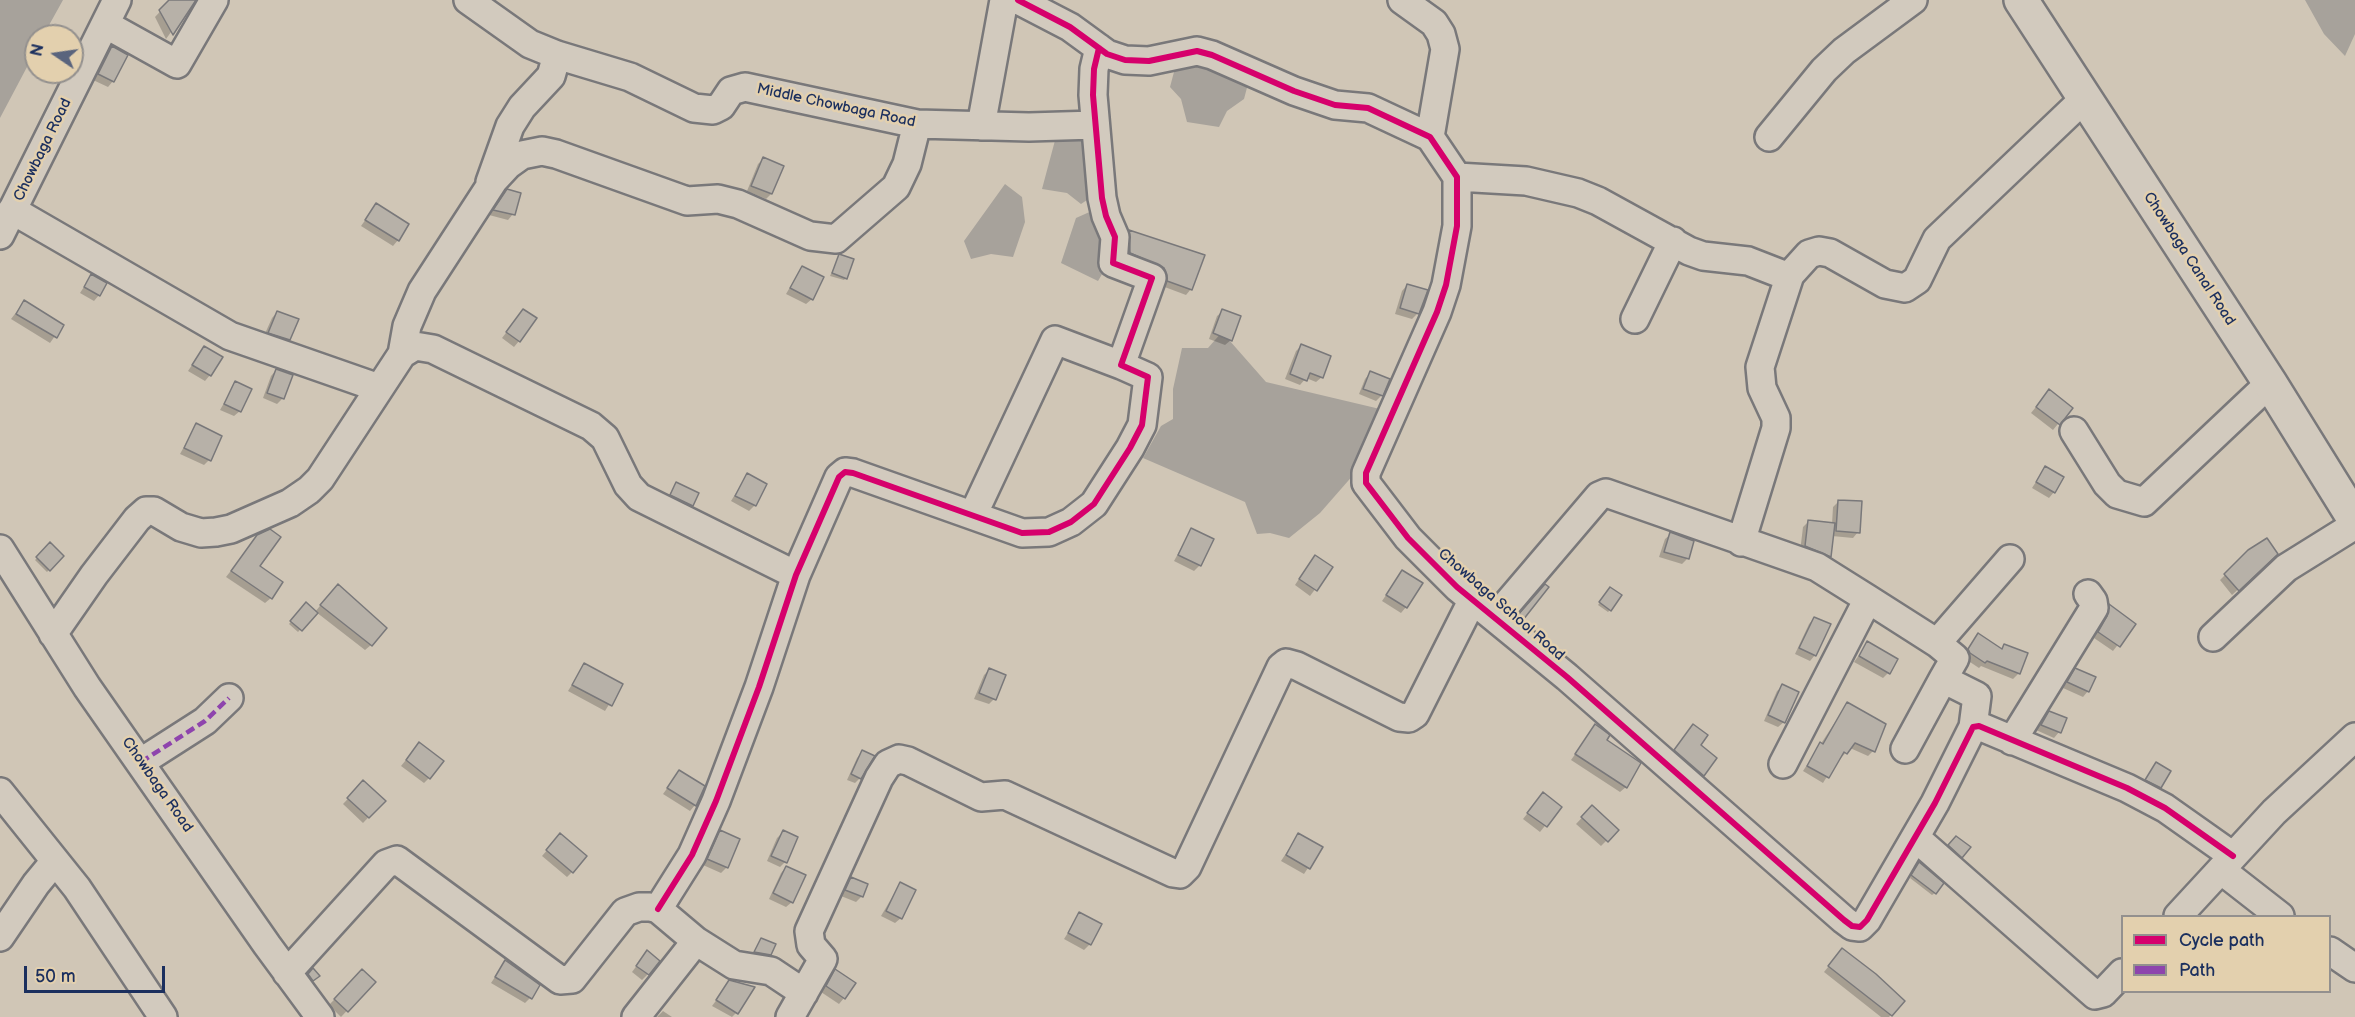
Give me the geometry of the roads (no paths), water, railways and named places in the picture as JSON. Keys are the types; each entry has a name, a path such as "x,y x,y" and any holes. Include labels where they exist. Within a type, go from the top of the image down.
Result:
{"main road":[{"name":"Chowbaga Canal Road","path":"2021,0 2271,383 2355,522"}],"street":[{"name":"Chowbaga Road","path":"0,235 117,0"},
{"path":"105,24 177,64 214,0"},
{"name":"Middle Chowbaga Road","path":"468,0 531,44 557,55 630,77 694,108 712,110 721,106 731,91 745,87 917,124 1095,125"},
{"path":"981,126 1004,0"},
{"path":"1018,0 1070,27 1107,54 1125,60 1149,61 1197,51 1212,55 1294,92 1323,102 1368,108 1430,137 1457,177 1526,181 1578,193 1629,216 1703,256 1732,257 1784,275 1791,275"},
{"path":"1402,0 1434,23 1442,34 1445,49 1430,137"},
{"path":"1769,137 1824,70 1844,51 1913,0"},
{"path":"1099,48 1094,69 1095,125 1102,198 1106,216 1115,237 1113,262 1152,278 1121,365"},
{"path":"488,189 510,126 522,107 551,76 557,55"},
{"path":"1742,542 1776,428 1776,418 1762,388 1760,367 1791,275 1809,254 1819,251 1830,253 1885,284 1905,288 1917,280 1937,239 2085,98"},
{"path":"53,634 94,575 146,511 154,512 181,527 201,533 231,529 290,503 320,479 402,354 407,326 422,291 488,189 508,165 522,155 542,151 687,201 718,199 738,204 810,236 836,239 896,187 907,164 917,124"},
{"name":"Chowbaga School Road","path":"1457,177 1457,226 1446,285 1365,478 1370,489 1408,538 1473,599 1567,677 1852,926 1860,927 1867,920 1916,838 1973,727 1977,696 1943,679"},
{"path":"12,210 230,336 379,388"},
{"path":"1635,319 1673,241"},
{"path":"658,909 692,855 716,801 759,687 796,575 839,477 845,472 853,473 1022,533 1049,532 1071,522 1094,504 1131,448 1142,425 1148,376 1055,340 973,515"},
{"path":"402,354 415,346 433,349 584,422 605,438 628,485 639,497 796,575"},
{"path":"2074,431 2107,484 2117,494 2144,502 2271,383"},
{"path":"1495,618 1599,496 1606,493 1817,567 1937,643 1955,658 1905,749"},
{"path":"2213,637 2286,568 2355,522"},
{"name":"Chowbaga Road","path":"0,549 10,586 53,634 287,973 320,1017"},
{"path":"1937,643 2010,560"},
{"path":"2012,741 2094,608 2088,594"},
{"path":"790,1017 823,960 811,945 809,931 879,778 888,764 899,759 908,761 981,797 1005,795 1173,873 1180,874 1187,867 1281,667 1286,663 1297,666 1399,717 1409,718 1415,714 1473,599"},
{"path":"1783,764 1868,599"},
{"path":"141,762 206,721 229,698"},
{"path":"1973,727 1979,726 2086,771 2165,808 2227,863 2279,915"},
{"path":"2179,915 2282,805 2355,737"},
{"path":"0,792 76,888 163,1017"},
{"path":"1916,838 2095,995 2103,993 2121,974"},
{"path":"287,973 386,864 397,860 560,980 572,979 626,912 639,906 658,909 696,941 734,966 771,970 804,993"},
{"path":"0,937 55,861"},
{"path":"636,1017 696,941"},
{"path":"2331,952 2355,968"}]}
